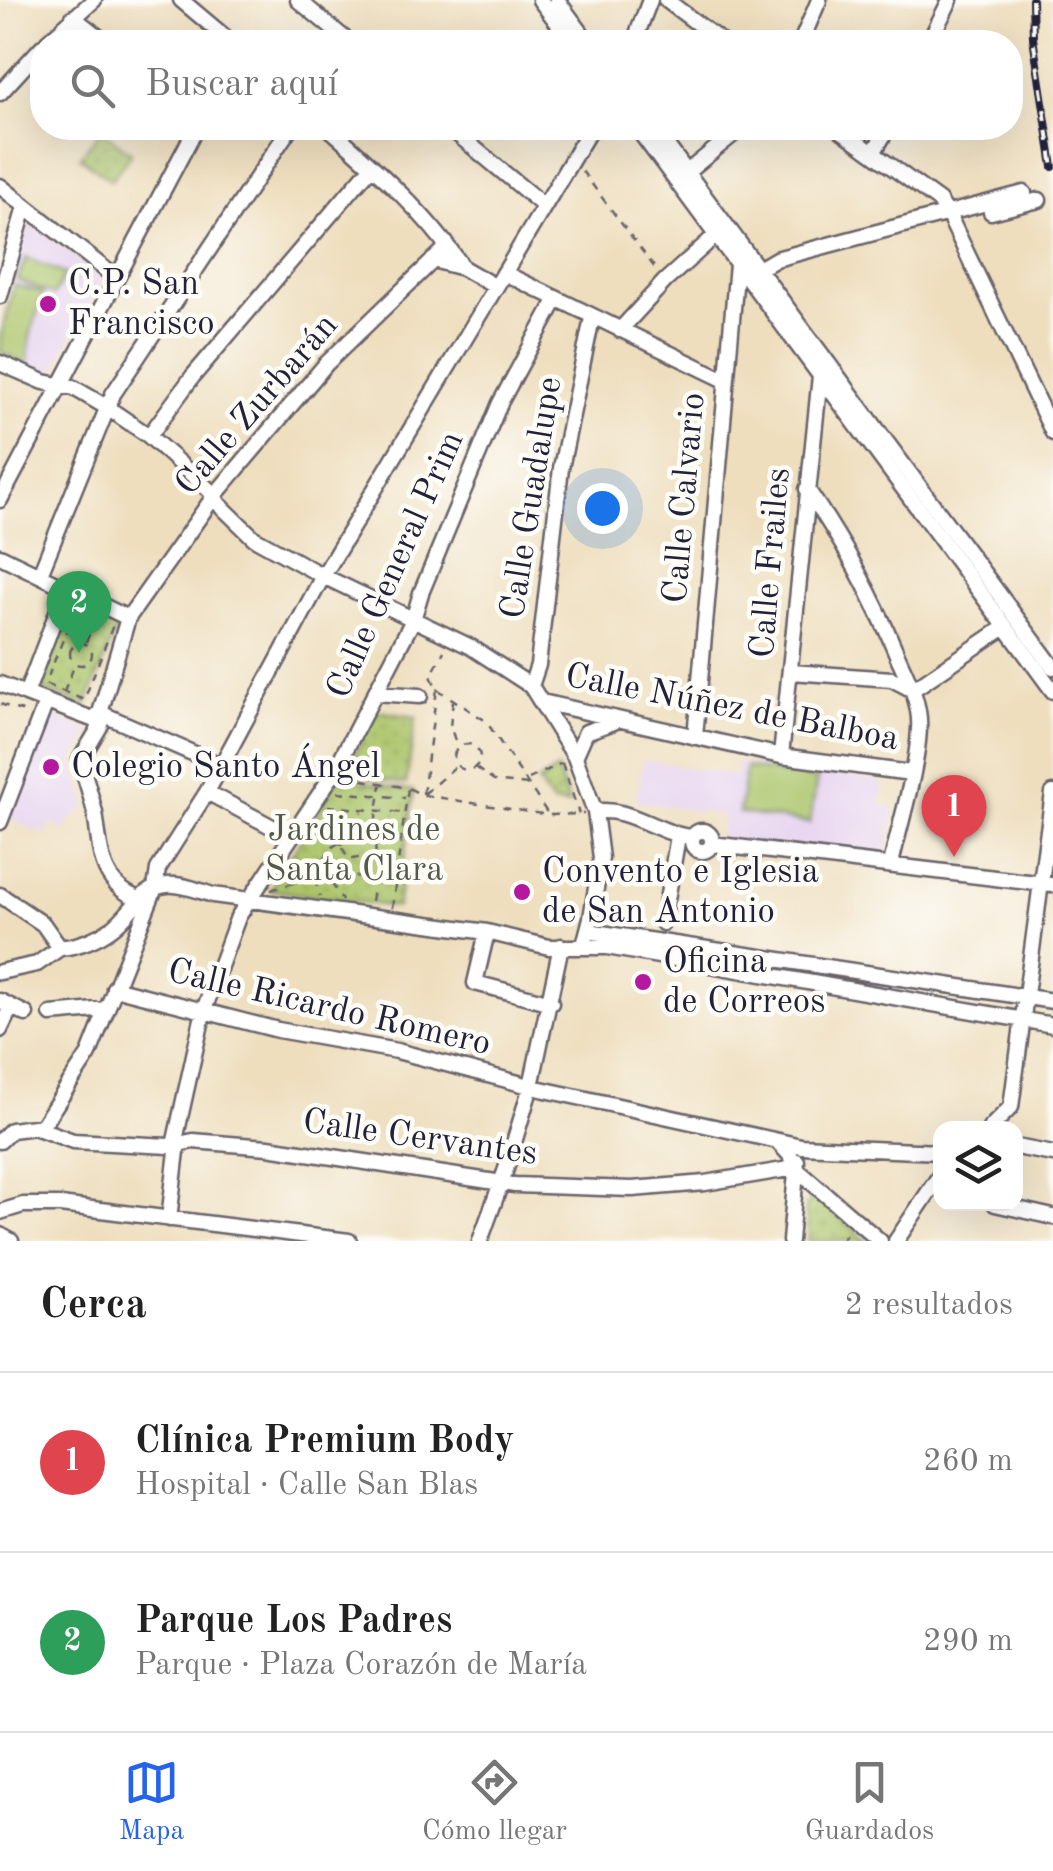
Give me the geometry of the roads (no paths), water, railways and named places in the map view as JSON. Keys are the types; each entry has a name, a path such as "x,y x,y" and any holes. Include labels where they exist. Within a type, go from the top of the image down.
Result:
{"street":[{"path":"61,30 94,0"},
{"path":"181,0 216,30"},
{"path":"298,0 334,30"},
{"path":"540,0 563,30"},
{"path":"557,0 579,30"},
{"path":"640,30 650,0"},
{"path":"666,0 706,30"},
{"path":"806,30 819,0"},
{"path":"936,30 950,0"},
{"path":"74,17 90,30"},
{"path":"0,93 30,61"},
{"path":"0,500 5,479 190,140"},
{"path":"40,574 113,394 282,140"},
{"path":"343,140 446,243 463,268"},
{"path":"464,140 544,206"},
{"path":"4,1132 42,1126 89,1054 155,888 158,869 207,792 323,576 583,140"},
{"path":"646,140 1053,691"},
{"path":"663,140 1053,667"},
{"path":"687,172 726,140"},
{"path":"855,140 939,200 1053,432"},
{"path":"873,153 881,140"},
{"path":"149,436 193,376 372,166"},
{"path":"0,186 116,278"},
{"path":"949,217 1024,193"},
{"path":"759,269 776,259 1038,200"},
{"path":"0,296 25,207"},
{"path":"620,330 715,236"},
{"name":"Calle Zurbarán","path":"140,899 110,876 99,856 95,815 80,760 101,724 100,714 128,618 215,495 326,364 446,243"},
{"path":"433,260 463,268 496,287"},
{"name":"Calle Calvario","path":"696,737 737,264"},
{"path":"504,273 725,380"},
{"name":"Calle General Prim","path":"169,1219 177,1151 174,1145 204,1010 238,917 333,774 414,620 421,592 500,404 556,300"},
{"name":"Calle Guadalupe","path":"531,686 538,666 561,468 592,318"},
{"path":"0,362 44,382 74,388 149,436 215,495 219,504 254,538 471,647 531,686 568,760 601,858 586,938"},
{"name":"Calle Frailes","path":"781,756 820,376"},
{"path":"807,489 851,555 912,690 920,726 892,864"},
{"path":"0,556 68,586 99,608 128,618"},
{"path":"26,694 68,586"},
{"path":"912,690 1005,628"},
{"path":"791,672 892,679 912,690"},
{"path":"0,684 87,718 100,714 220,766"},
{"path":"375,693 420,696"},
{"path":"0,822 46,702"},
{"name":"Calle Núñez de Balboa","path":"542,702 781,756 910,774"},
{"path":"568,760 586,732 620,721"},
{"path":"207,792 289,836"},
{"path":"1012,1121 1027,996 1047,884 1053,793"},
{"path":"588,814 608,809 685,837 698,851 712,844 1047,884"},
{"path":"660,939 685,837"},
{"path":"0,972 37,964 60,948 77,946 113,928 140,899 155,888 170,884 250,900 561,946 586,938 660,939 1053,1001"},
{"path":"0,895 43,924 60,948"},
{"path":"486,932 476,983 551,1003"},
{"path":"660,939 1053,1026"},
{"path":"480,1241 531,1086 561,946"},
{"name":"Calle Ricardo Romero","path":"114,988 278,1030 397,1051 531,1086 801,1146 933,1152"},
{"path":"0,1030 6,1004 26,1014"},
{"path":"51,1014 107,1009"},
{"path":"997,1121 1011,1107"},
{"name":"Calle Cervantes","path":"37,1128 73,1141 174,1145 194,1141 500,1182 632,1189 705,1183 796,1168"},
{"path":"776,1140 796,1168 880,1241"},
{"path":"790,1241 801,1146"},
{"path":"1023,1147 1053,1154"},
{"path":"896,1241 933,1192"},
{"path":"0,1212 23,1205 60,1206 349,1241"},
{"path":"1023,1210 1053,1217"},
{"path":"227,1241 230,1225"},
{"path":"0,1235 11,1241"}],"railway":[{"path":"1032,0 1033,38 1053,167"}],"place":[{"name":"C.P. San Francisco","path":"48,304"},
{"name":"Parque Los Padres","path":"79,653"},
{"name":"Colegio Santo Ángel","path":"51,767"},
{"name":"Clínica Premium Body","path":"954,857"},
{"name":"Convento e Iglesia de San Antonio","path":"522,892"},
{"name":"Oficina de Correos","path":"643,982"}],"park label":[{"name":"Jardines de Santa Clara","path":"354,850"}]}
